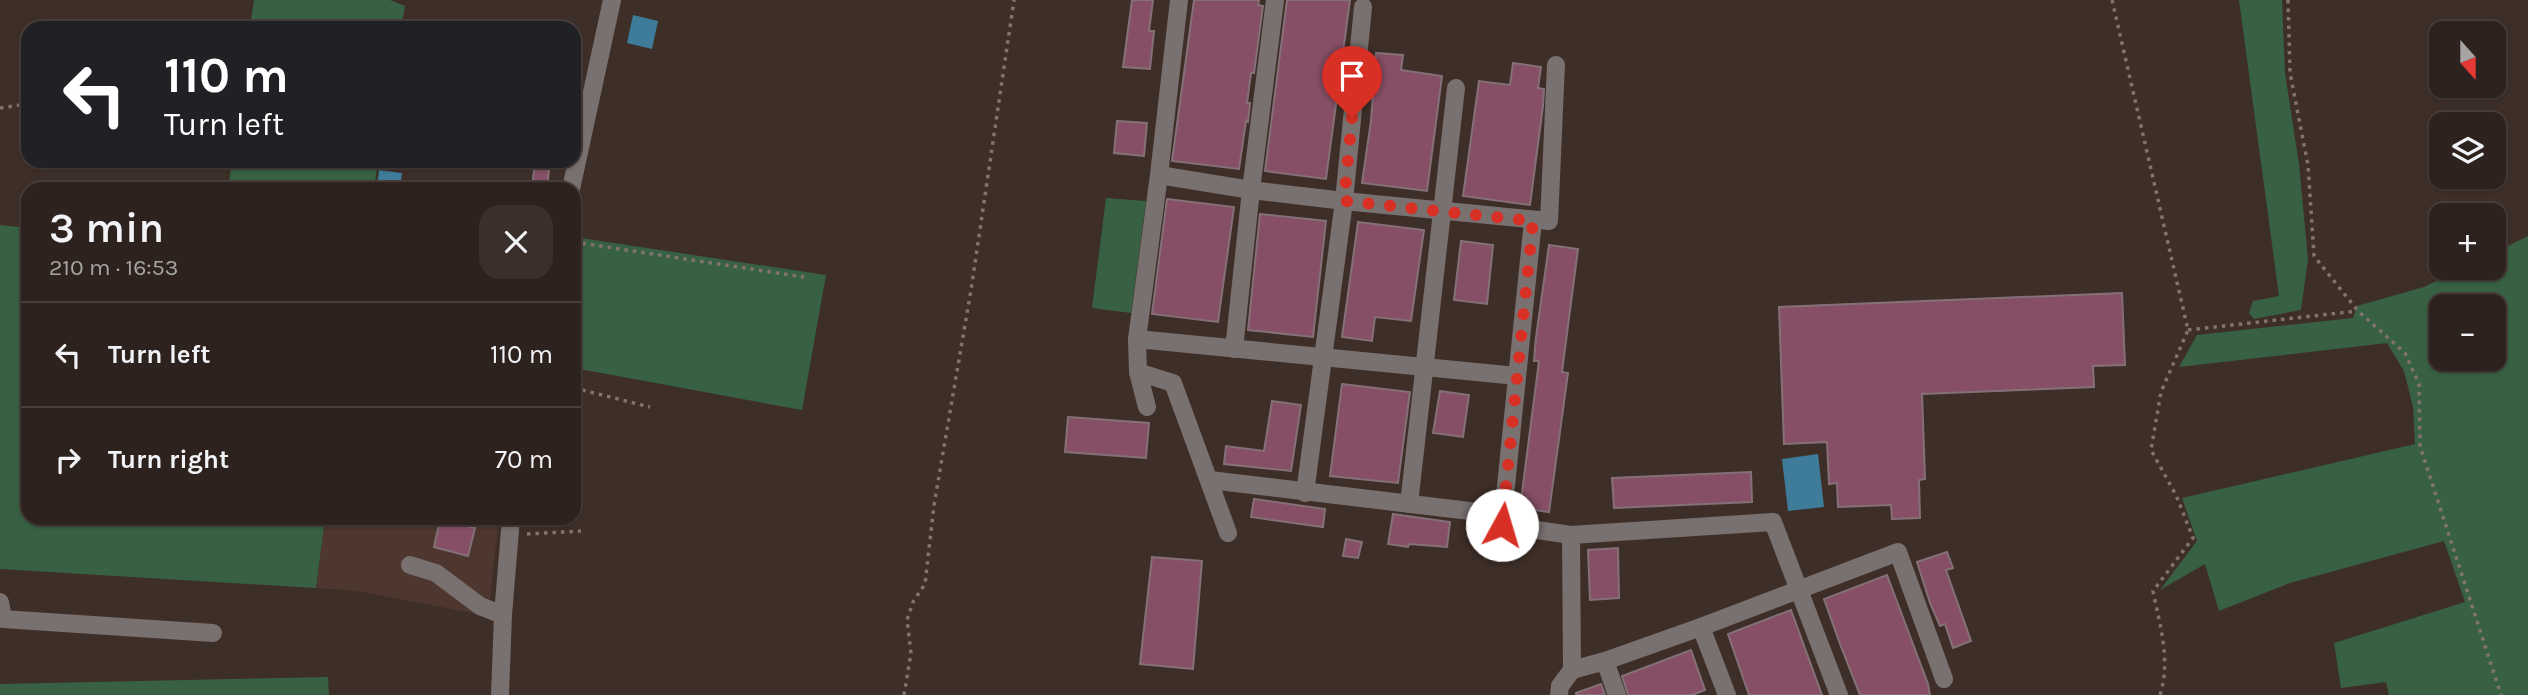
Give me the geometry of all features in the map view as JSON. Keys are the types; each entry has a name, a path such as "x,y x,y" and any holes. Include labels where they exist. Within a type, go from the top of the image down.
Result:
{"street":[{"path":"581,143 612,0"},
{"path":"1147,407 1138,372 1137,339 1179,0"},
{"path":"1234,349 1275,0"},
{"path":"1305,493 1344,201 1363,7"},
{"path":"1159,175 1344,201 1549,221 1556,65"},
{"path":"1409,504 1456,89"},
{"path":"1533,221 1502,525 1572,535 1773,523 1839,695"},
{"path":"1137,339 1517,376"},
{"path":"1138,372 1173,383 1228,533"},
{"path":"1210,480 1503,515"},
{"path":"500,695 510,526"},
{"path":"1559,695 1560,686 1572,670 1572,535"},
{"path":"1572,670 1701,627 1898,552 1944,679"},
{"path":"410,565 436,573 480,606 503,615"},
{"path":"0,602 3,619 213,634"},
{"path":"1701,627 1727,695"},
{"path":"1605,661 1617,695"}],"path":[{"path":"904,695 911,653 907,620 913,602 925,584 934,505 971,290 1014,0"},
{"path":"2112,0 2188,330 2161,392 2151,450 2176,495 2193,538 2153,591 2165,652 2164,683 2160,695"},
{"path":"2288,0 2290,73 2308,165 2314,256 2358,311 2405,353 2419,384 2420,446 2501,695"},
{"path":"0,108 21,105"},
{"path":"581,243 804,277"},
{"path":"2188,330 2358,311"},
{"path":"581,390 650,407"},
{"path":"510,526 581,531"}],"shaded area":[{"path":"324,525 498,525 488,616 357,591 316,588"}],"green space":[{"path":"254,0 390,0 405,6 402,21 251,21"},
{"path":"2239,0 2282,0 2285,73 2299,164 2308,259 2301,310 2254,319 2249,313 2253,301 2279,296"},
{"path":"231,168 377,168 375,182 229,182"},
{"path":"1106,198 1146,201 1131,313 1092,308"},
{"path":"0,225 21,227 21,525 324,525 316,588 0,569"},
{"path":"2528,236 2528,695 2389,695 2386,682 2341,688 2334,643 2465,602 2444,541 2290,583 2219,611 2205,564 2160,590 2197,541 2182,498 2415,444 2413,407 2404,371 2387,343 2179,367 2197,335 2353,318 2357,306 2424,287 2438,280 2506,280 2506,247"},
{"path":"581,238 826,275 802,410 581,369"},
{"path":"328,677 329,695 0,695 0,684"}],"water":[{"path":"633,15 658,21 652,49 627,43"},
{"path":"379,170 402,173 401,182 378,182"},
{"path":"1818,454 1824,507 1788,511 1782,459"}],"building":[{"path":"1132,0 1153,0 1149,31 1154,31 1150,69 1123,67"},
{"path":"1194,0 1259,0 1258,5 1263,6 1254,73 1251,73 1247,103 1250,103 1248,122 1246,121 1239,169 1172,161"},
{"path":"1287,0 1350,0 1326,179 1265,171"},
{"path":"1376,53 1403,55 1401,70 1442,76 1427,191 1362,183 1371,121"},
{"path":"1513,63 1541,67 1538,88 1544,89 1530,205 1463,196 1479,81 1510,85"},
{"path":"1117,121 1147,123 1144,156 1114,153"},
{"path":"534,168 549,168 548,182 533,182"},
{"path":"1167,199 1234,207 1218,322 1152,314"},
{"path":"1260,214 1326,221 1313,337 1248,330"},
{"path":"1358,222 1424,230 1411,321 1375,317 1372,341 1342,337"},
{"path":"1461,241 1493,245 1487,304 1454,300"},
{"path":"1549,245 1578,249 1562,372 1568,373 1549,512 1520,508 1539,361 1534,361 1536,337"},
{"path":"2122,293 2125,365 2093,366 2094,387 1922,394 1925,479 1919,480 1920,518 1892,519 1891,505 1838,507 1837,483 1829,484 1827,442 1784,444 1779,307"},
{"path":"1342,384 1410,392 1398,483 1330,476"},
{"path":"1440,391 1469,395 1463,437 1433,433"},
{"path":"1272,401 1301,405 1291,471 1224,464 1226,446 1264,451"},
{"path":"1068,417 1149,423 1146,458 1065,452"},
{"path":"1751,472 1752,502 1614,508 1612,478"},
{"path":"1254,499 1325,509 1323,527 1251,517"},
{"path":"1393,514 1450,522 1447,547 1388,544"},
{"path":"439,525 475,528 468,556 434,547"},
{"path":"1346,539 1362,542 1358,558 1343,556"},
{"path":"1618,548 1619,598 1590,600 1588,550"},
{"path":"1947,552 1953,568 1946,570 1971,641 1953,648 1945,624 1940,626 1930,603 1917,562"},
{"path":"1152,557 1202,561 1193,669 1140,664"},
{"path":"1887,575 1930,695 1860,695 1840,644 1824,599"},
{"path":"1791,610 1822,695 1749,695 1728,634"},
{"path":"1691,650 1705,690 1692,695 1628,695 1622,676"},
{"path":"1601,684 1605,695 1576,695 1576,693"}],"route":[{"path":"1352,118 1344,201 1533,221 1502,525"}]}
